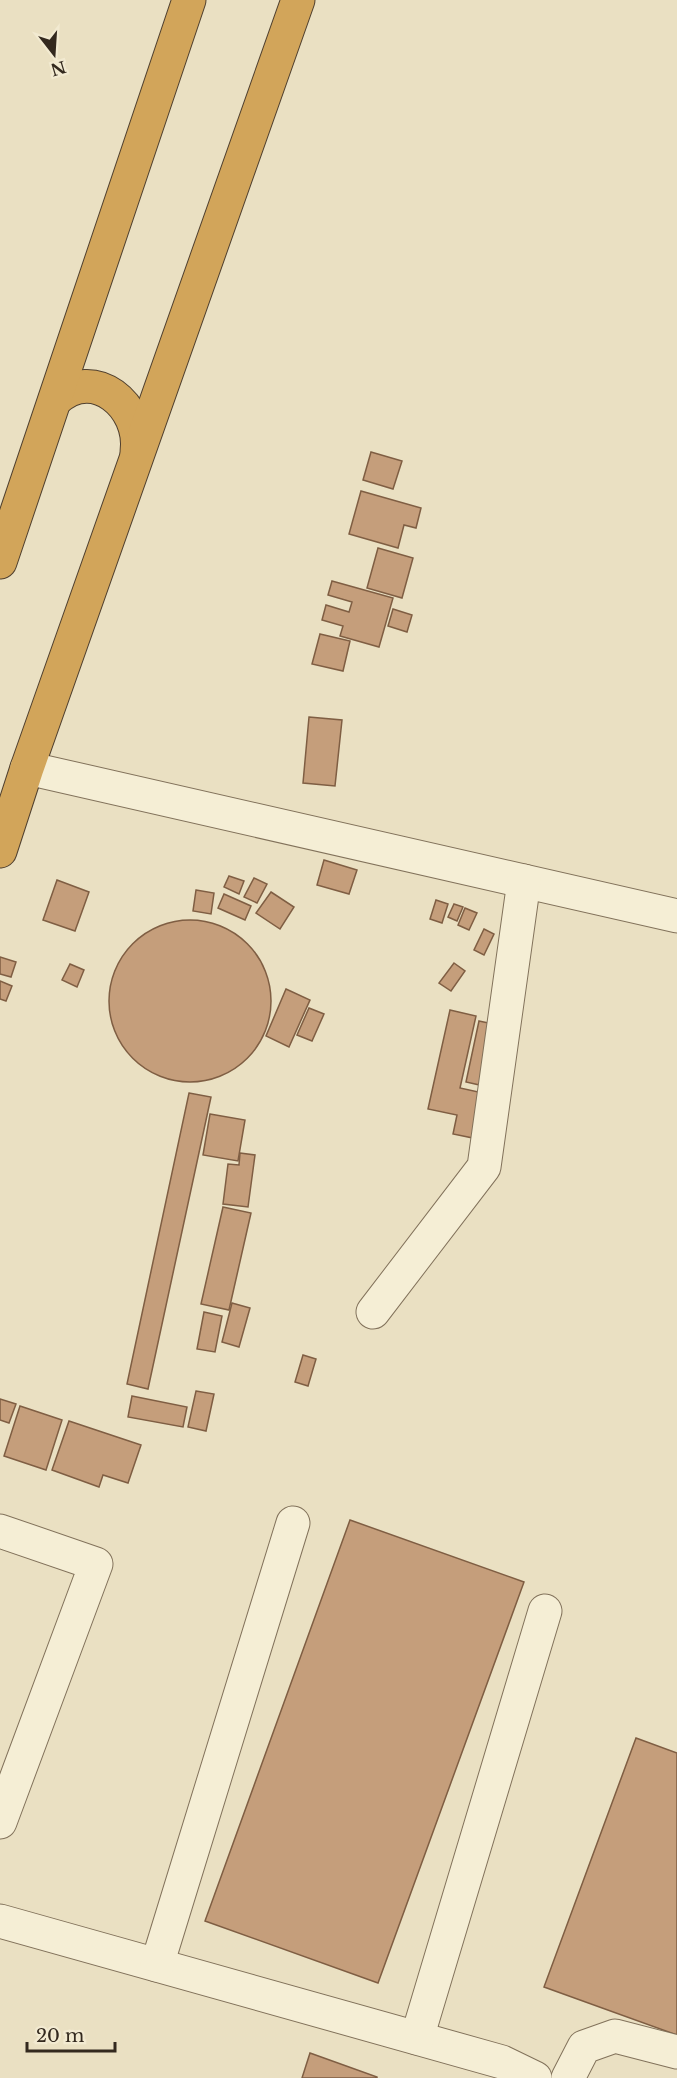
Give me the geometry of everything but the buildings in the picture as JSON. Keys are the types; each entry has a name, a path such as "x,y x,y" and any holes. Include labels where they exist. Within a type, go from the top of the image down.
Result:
{"highway":[{"path":"151,117 175,0"},
{"path":"0,562 189,0"},
{"path":"0,851 27,768 298,0"},
{"path":"55,400 63,392 75,388 99,388 111,394 123,403 137,428 139,442 137,457"}],"street":[{"path":"27,768 677,916"},
{"path":"373,1312 484,1167 524,881"},
{"path":"157,1965 292,1523"},
{"path":"0,1531 96,1564 0,1822"},
{"path":"417,2038 544,1611"},
{"path":"0,1921 502,2062 535,2078"},
{"path":"568,2078 584,2046 615,2036 677,2052"}]}
